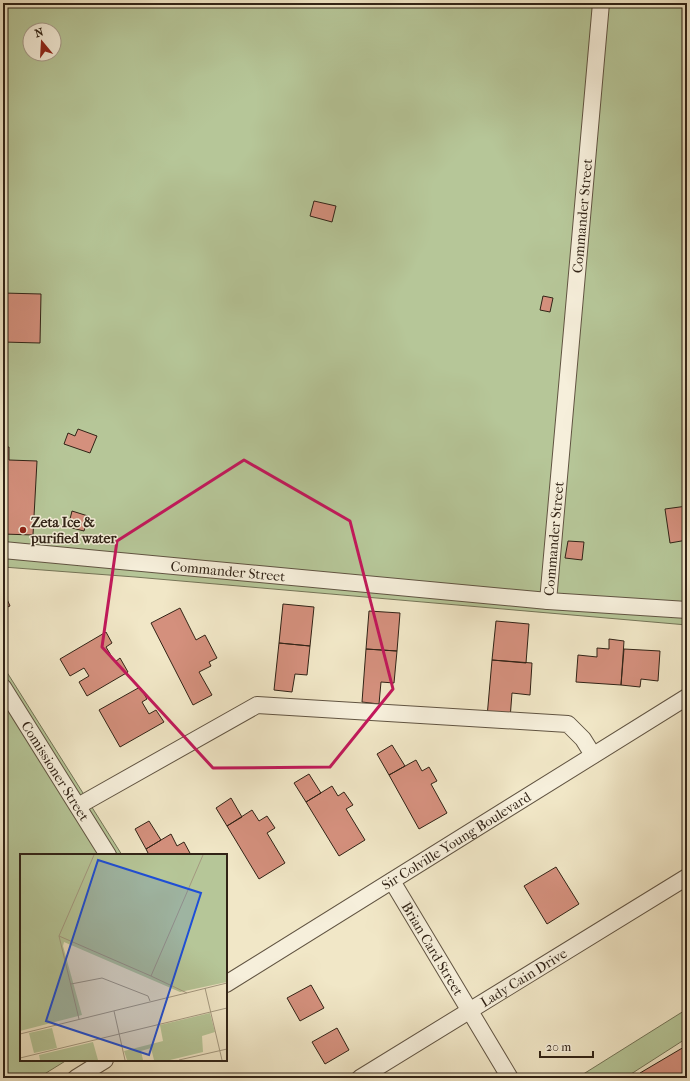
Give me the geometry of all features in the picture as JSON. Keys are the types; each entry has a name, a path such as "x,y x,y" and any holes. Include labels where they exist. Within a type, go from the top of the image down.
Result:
{"street":[{"name":"Commander Street","path":"3,550 548,602 601,3"},
{"path":"548,602 687,610"},
{"name":"Comissioner Street","path":"3,687 107,854"},
{"name":"Sir Colville Young Boulevard","path":"227,983 687,697"},
{"path":"78,806 257,704 568,724 583,739 593,755"},
{"name":"Lady Cain Drive","path":"360,1078 687,877"},
{"name":"Brian Card Street","path":"392,881 510,1078"},
{"path":"76,1078 103,1061"}],"highlighted area":[{"path":"244,460 350,521 393,689 330,767 213,768 102,647 117,541"}],"green space":[{"path":"3,3 687,3 687,625 3,567"},
{"path":"3,666 121,854 20,854 20,1061 65,1061 38,1078 3,1078"},
{"path":"687,1009 687,1038 631,1074 633,1078 577,1078"}],"building":[{"path":"314,201 336,206 332,222 310,216"},
{"path":"3,293 41,294 40,343 3,342"},
{"path":"543,296 553,298 550,312 540,310"},
{"path":"78,429 97,436 90,453 64,444 68,433 75,436"},
{"path":"3,447 9,447 9,460 37,461 33,535 3,534"},
{"path":"687,506 687,540 670,543 665,509"},
{"path":"72,511 88,516 84,531 68,527"},
{"path":"568,541 584,542 582,560 565,558"},
{"path":"3,590 10,606 3,609"},
{"path":"283,604 314,607 310,646 279,643"},
{"path":"180,608 196,640 205,635 217,658 209,662 211,666 199,672 212,695 193,705 151,623"},
{"path":"369,611 400,613 397,651 366,649"},
{"path":"496,621 529,624 526,663 492,660"},
{"path":"106,632 112,643 106,647 115,662 120,658 128,672 87,696 79,682 89,676 84,668 70,676 60,659"},
{"path":"609,639 624,641 621,685 576,682 578,655 597,657 597,648 609,649"},
{"path":"279,643 310,646 307,675 295,674 292,692 274,690"},
{"path":"366,649 397,651 394,683 381,682 379,704 362,702"},
{"path":"624,649 660,651 658,681 641,679 640,687 621,685"},
{"path":"492,660 532,663 530,695 512,693 510,719 487,717"},
{"path":"140,687 147,699 142,702 149,714 156,710 164,722 120,747 99,710"},
{"path":"392,745 405,766 389,775 377,754"},
{"path":"416,760 422,771 429,767 437,781 431,784 447,813 419,829 389,775"},
{"path":"309,774 321,793 306,802 294,783"},
{"path":"332,786 338,796 344,792 353,805 346,809 365,840 339,856 306,802"},
{"path":"231,798 242,817 227,826 216,808"},
{"path":"252,810 259,821 267,816 275,828 267,833 285,863 259,879 227,826"},
{"path":"149,821 161,840 146,849 135,829"},
{"path":"171,834 177,846 184,842 190,854 148,854 146,849"},
{"path":"556,867 579,904 547,924 524,886"},
{"path":"311,985 324,1008 300,1021 287,998"},
{"path":"337,1028 349,1050 325,1064 312,1042"},
{"path":"684,1047 687,1052 687,1078 643,1078 640,1073"}],"place":[{"name":"Zeta Ice & purified water","path":"23,530"}]}
